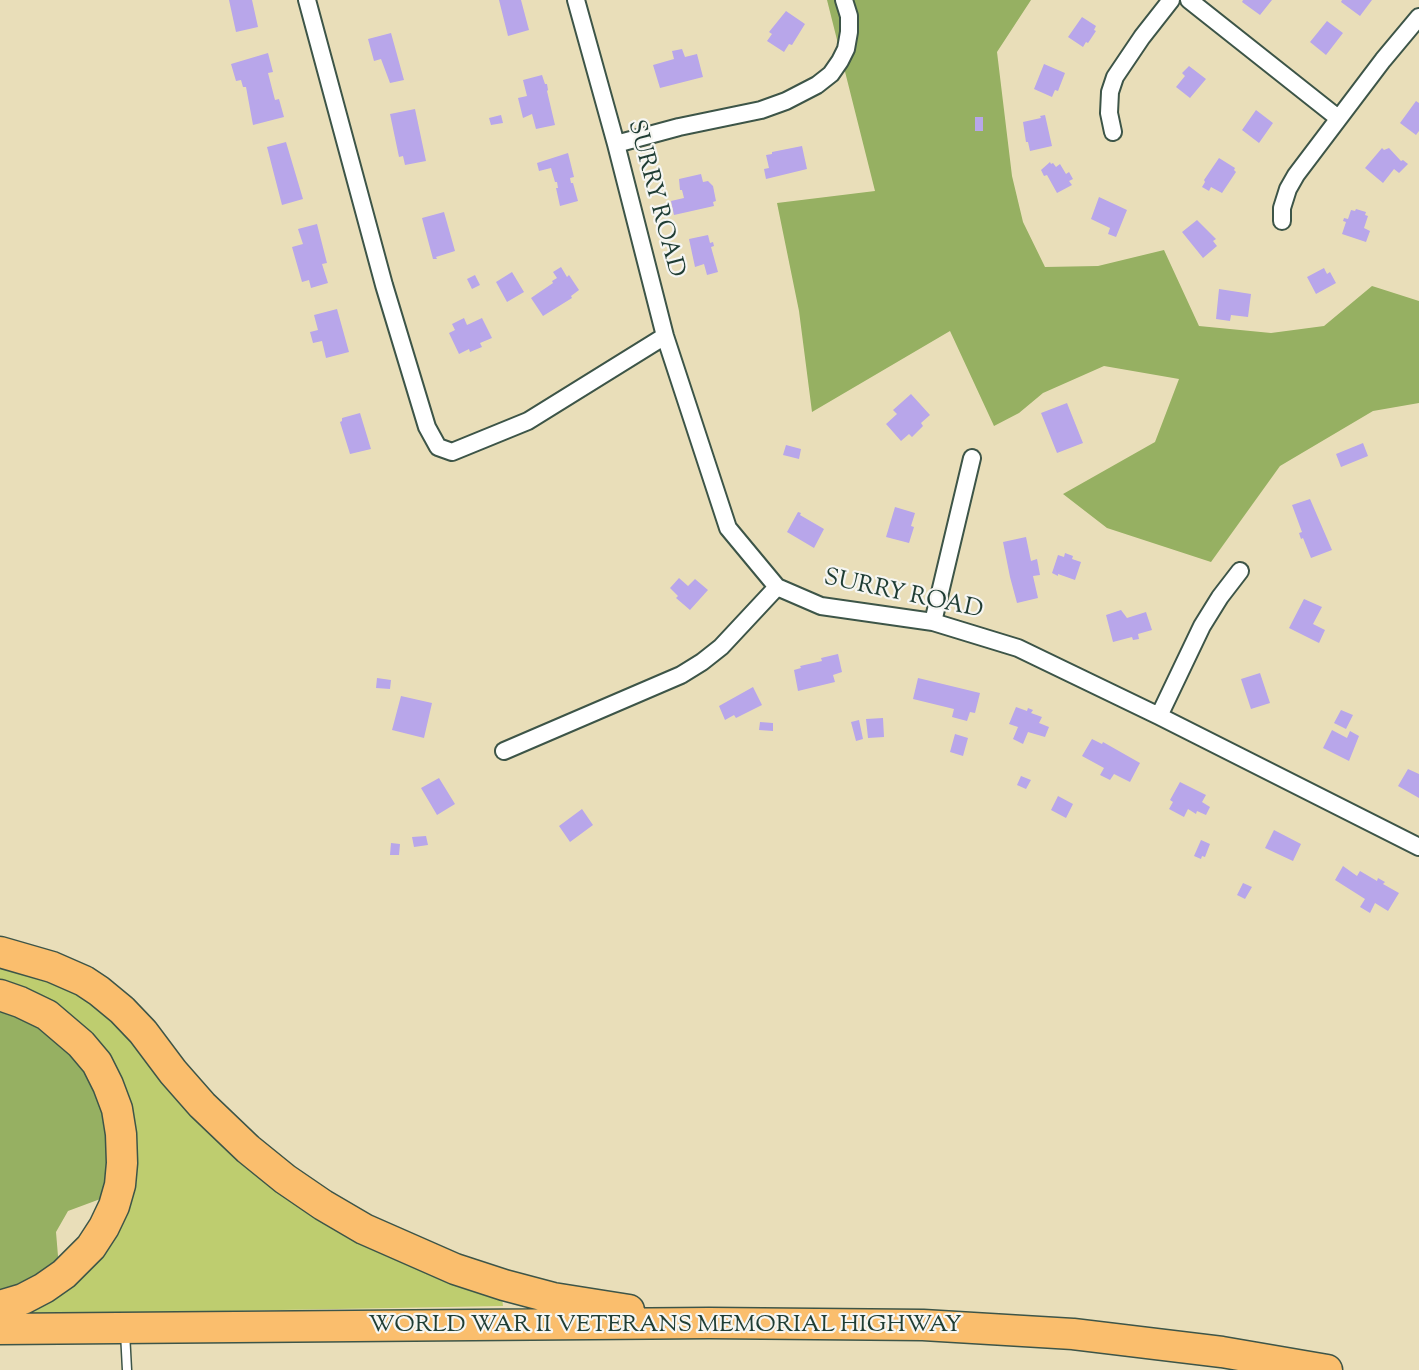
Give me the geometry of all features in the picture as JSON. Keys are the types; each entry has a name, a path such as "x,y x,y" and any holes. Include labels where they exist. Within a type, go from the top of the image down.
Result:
{"highway":[{"path":"0,952 52,967 84,981 99,992 122,1010 143,1032 173,1072 202,1105 248,1149 323,1205 364,1229 407,1250 504,1285 553,1298 709,1323"},
{"path":"0,995 47,1015 81,1044 97,1063 117,1109 122,1163 120,1185 114,1206 91,1247 64,1274 44,1288 23,1299 0,1306"},
{"name":"WORLD WAR II VETERANS MEMORIAL HIGHWAY","path":"0,1329 709,1323 911,1324 1073,1334 1222,1352 1327,1370"}],"street":[{"path":"307,0 384,285 427,427 438,447 452,452 528,421 665,336"},
{"name":"SURRY ROAD","path":"576,0 665,336 728,528 777,587 821,606 933,622 1018,648 1419,847"},
{"path":"616,144 679,127 761,110 786,101 817,85 831,74 846,49 849,16 844,0"},
{"path":"1113,132 1109,112 1110,93 1115,77 1171,0"},
{"path":"1188,0 1338,118"},
{"path":"1282,221 1282,208 1288,189 1296,175 1338,118 1419,17"},
{"path":"933,622 972,458"},
{"path":"1159,716 1202,626 1240,571"},
{"path":"504,751 681,675 721,647 777,587"}],"lane":[{"path":"124,1328 127,1370"}],"green space":[{"path":"827,0 1031,0 997,52 1012,176 1023,222 1045,267 1098,266 1164,250 1199,326 1271,333 1324,326 1372,286 1419,301 1419,403 1373,411 1280,466 1211,562 1107,528 1063,494 1155,442 1179,379 1104,366 1043,393 1019,413 994,426 950,331 812,412 799,311 777,203 875,191"},
{"path":"0,966 47,980 83,998 127,1032 182,1101 502,1298 503,1306 2,1315 90,1264 130,1112 0,985"},
{"path":"0,1010 9,1011 45,1030 89,1073 105,1111 111,1174 103,1198 68,1211 56,1232 59,1268 32,1285 0,1292"}],"building":[{"path":"229,0 252,0 258,27 236,32"},
{"path":"499,0 521,0 529,30 508,36"},
{"path":"1243,0 1272,0 1260,15 1242,2"},
{"path":"1342,0 1372,0 1360,16 1341,2"},
{"path":"786,11 805,24 792,45 789,44 784,52 767,41 772,34 769,32"},
{"path":"1082,17 1096,26 1094,30 1096,31 1083,47 1068,37"},
{"path":"1327,21 1343,33 1326,55 1310,42"},
{"path":"391,33 404,80 390,83 381,59 374,61 368,39"},
{"path":"682,49 685,57 697,54 703,77 660,88 653,65 674,59 672,51"},
{"path":"268,53 273,72 268,73 275,100 279,99 284,117 253,125 246,87 243,87 241,80 236,81 231,64"},
{"path":"1044,64 1065,73 1058,91 1055,90 1052,97 1034,89"},
{"path":"1189,66 1206,79 1190,98 1176,87 1185,76 1182,73"},
{"path":"542,75 547,84 555,125 536,129 532,114 523,118 518,98 527,96 523,80"},
{"path":"1416,101 1419,103 1419,131 1416,135 1400,123"},
{"path":"415,109 426,161 405,165 403,156 399,157 390,114"},
{"path":"1256,110 1273,123 1259,143 1242,130"},
{"path":"501,115 503,123 491,125 489,118"},
{"path":"1045,115 1052,146 1030,151 1023,122"},
{"path":"975,117 983,117 983,131 975,131"},
{"path":"286,142 303,199 282,205 267,147"},
{"path":"802,146 807,169 766,179 764,169 769,168 766,155"},
{"path":"1382,148 1384,150 1389,148 1401,161 1408,164 1399,173 1394,169 1383,183 1365,168"},
{"path":"568,153 574,177 570,178 571,183 573,183 578,201 560,206 557,182 555,182 551,168 539,171 537,163"},
{"path":"1219,158 1235,168 1236,172 1222,193 1211,187 1209,191 1202,187 1204,180"},
{"path":"1050,162 1056,167 1060,164 1066,174 1069,172 1073,179 1069,181 1072,185 1057,193 1047,175 1044,176 1041,170"},
{"path":"701,174 703,182 708,181 713,186 716,201 713,202 714,206 674,215 671,201 684,198 680,190 679,179"},
{"path":"1099,197 1127,210 1116,237 1108,234 1110,228 1091,219"},
{"path":"1351,210 1366,212 1365,215 1368,216 1364,228 1370,231 1366,242 1342,234 1346,222 1343,221 1344,218 1348,219"},
{"path":"444,212 455,251 433,259 422,218"},
{"path":"1197,220 1216,239 1213,241 1217,246 1203,258 1182,232"},
{"path":"317,224 327,263 322,264 328,283 311,288 309,280 302,282 292,247 303,244 298,229"},
{"path":"708,235 710,243 713,242 714,246 711,247 718,272 707,275 704,264 695,267 689,239"},
{"path":"561,267 579,290 571,296 572,298 543,316 531,298 553,283 552,281 557,278 553,272"},
{"path":"1324,268 1327,274 1330,272 1336,283 1316,294 1307,277"},
{"path":"512,272 524,292 507,302 496,282"},
{"path":"475,275 480,285 472,289 467,279"},
{"path":"1219,289 1251,294 1248,317 1231,315 1230,321 1216,319"},
{"path":"337,309 349,352 326,358 322,341 313,343 310,332 318,330 314,315"},
{"path":"464,318 467,325 482,318 492,338 480,343 482,347 470,352 469,349 459,354 449,333 455,330 452,324"},
{"path":"911,394 930,415 921,423 923,426 912,437 909,434 901,441 886,424 897,414 893,410"},
{"path":"1067,403 1083,443 1057,453 1041,413"},
{"path":"360,413 371,449 350,454 340,422 342,418"},
{"path":"1363,443 1368,456 1341,467 1336,454"},
{"path":"786,445 801,449 799,459 783,455"},
{"path":"1310,499 1332,550 1311,558 1303,538 1301,539 1299,533 1302,532 1292,505"},
{"path":"895,507 915,513 909,543 886,537"},
{"path":"798,512 824,529 814,548 787,532"},
{"path":"1026,537 1031,561 1037,559 1040,575 1033,576 1038,598 1017,603 1003,542"},
{"path":"1065,553 1081,562 1075,580 1052,573 1058,555 1064,557"},
{"path":"679,578 688,586 695,579 708,590 690,610 676,598 678,596 670,588"},
{"path":"1304,599 1322,607 1313,624 1325,630 1319,643 1289,628"},
{"path":"1121,610 1127,618 1146,612 1152,630 1138,634 1139,639 1133,640 1132,637 1113,642 1106,615"},
{"path":"838,654 842,672 833,675 835,682 798,691 794,670 801,668 800,666 822,661 821,658"},
{"path":"1260,673 1270,703 1251,709 1241,679"},
{"path":"377,678 391,680 390,689 376,688"},
{"path":"918,678 980,693 975,713 970,712 967,721 952,717 954,709 913,699"},
{"path":"753,687 762,705 736,718 734,715 725,720 719,706"},
{"path":"401,696 432,703 424,738 392,730"},
{"path":"1016,707 1027,711 1028,708 1033,710 1031,713 1042,717 1039,723 1049,727 1045,737 1028,732 1023,744 1013,739 1018,727 1009,724"},
{"path":"1341,710 1353,715 1346,729 1334,723"},
{"path":"883,718 884,737 868,738 866,719"},
{"path":"859,720 863,739 856,741 851,722"},
{"path":"760,722 773,723 773,731 759,730"},
{"path":"1332,730 1347,738 1350,731 1359,736 1349,761 1323,748"},
{"path":"955,734 968,738 963,756 950,752"},
{"path":"1092,739 1102,744 1103,742 1140,763 1130,782 1114,774 1110,780 1100,775 1104,768 1082,756"},
{"path":"1408,769 1419,774 1419,798 1398,786"},
{"path":"1021,776 1031,780 1026,789 1017,785"},
{"path":"439,778 455,804 437,815 421,788"},
{"path":"1180,782 1206,795 1202,802 1210,807 1206,815 1197,811 1196,814 1188,809 1184,817 1169,809 1173,802 1170,800"},
{"path":"1058,796 1073,804 1066,818 1051,810"},
{"path":"582,809 593,825 570,842 559,826"},
{"path":"1274,830 1301,844 1293,861 1265,848"},
{"path":"426,836 428,845 414,847 412,837"},
{"path":"1201,840 1210,844 1205,857 1202,856 1201,859 1194,856"},
{"path":"391,843 400,844 399,855 390,855"},
{"path":"1343,866 1357,876 1360,871 1377,881 1378,878 1385,882 1383,884 1399,893 1388,911 1375,903 1370,913 1360,907 1365,899 1335,880"},
{"path":"1243,883 1252,887 1245,899 1237,895"}]}
